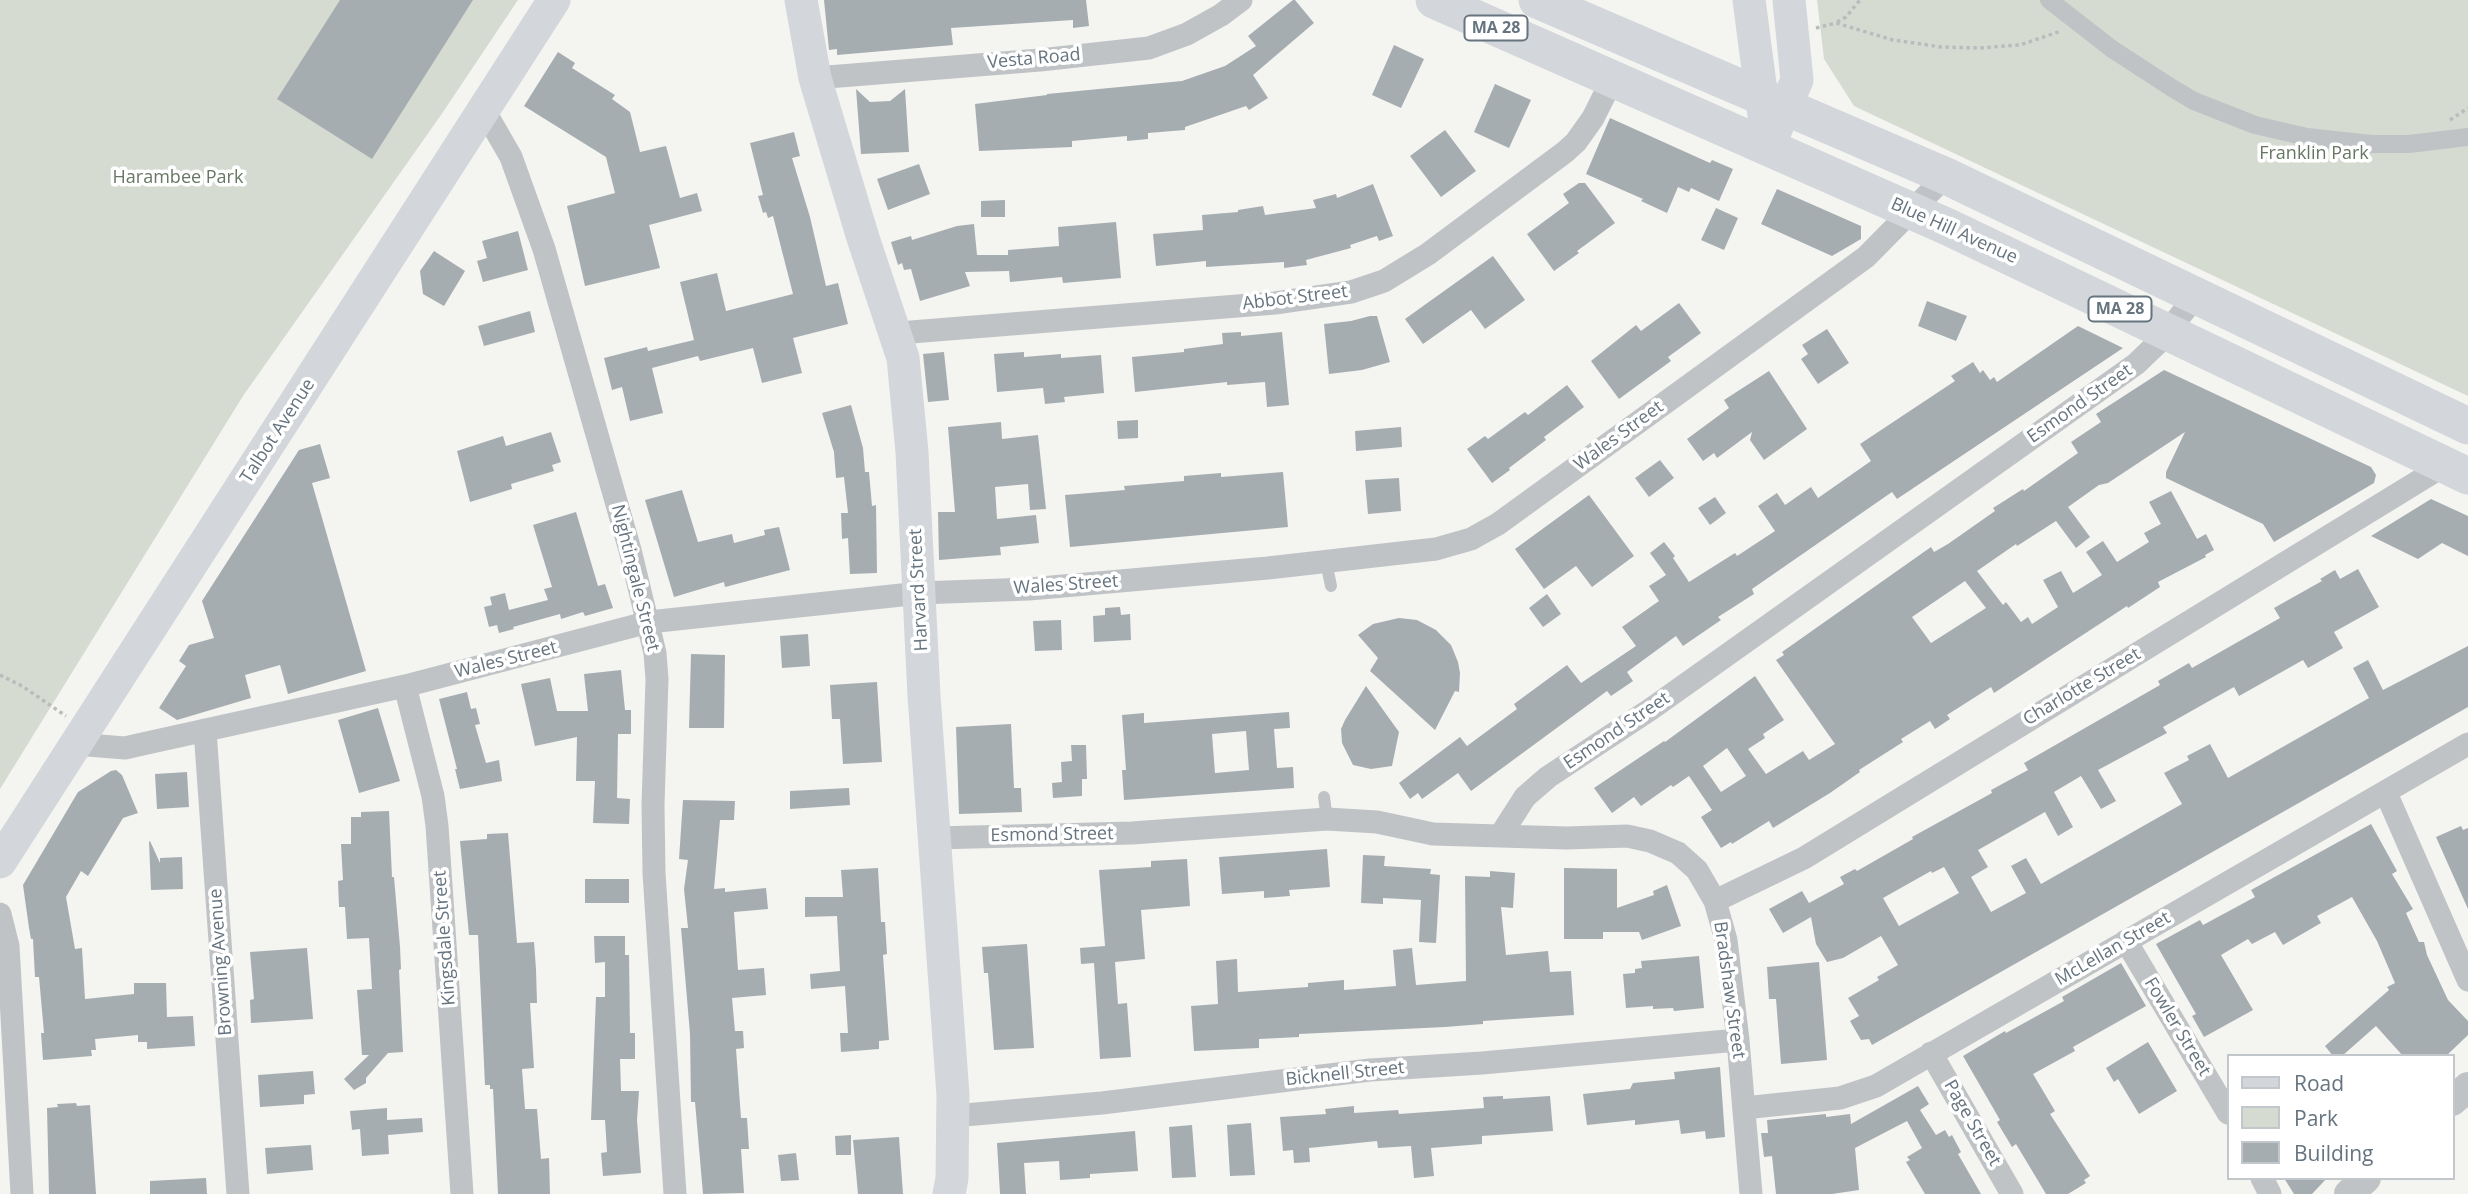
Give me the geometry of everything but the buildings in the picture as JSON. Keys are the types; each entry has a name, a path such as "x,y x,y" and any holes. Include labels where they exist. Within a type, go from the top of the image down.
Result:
{"main road":[{"name":"Talbot Avenue","path":"0,862 554,0"},
{"name":"Harvard Street","path":"801,0 815,78 863,238 903,358 912,452 953,1116 952,1178 949,1194"},
{"name":"Blue Hill Avenue","path":"1434,0 1912,212 2457,471"},
{"name":"MA 28","path":"1537,0 1946,176 2468,426"},
{"path":"1749,0 1774,102 1768,148"},
{"path":"1774,102 1797,80 1789,0"}],"street":[{"name":"Vesta Road","path":"815,78 1040,60 1149,48 1196,30 1241,0"},
{"path":"2049,0 2123,57 2193,101 2255,125 2307,137 2371,144 2409,144 2468,137"},
{"name":"Abbot Street","path":"897,338 911,332 1275,303 1351,292 1384,281 1428,254 1565,152 1576,142 1593,118 1612,80"},
{"name":"Nightingale Street","path":"484,110 511,156 544,249 649,622 657,678 654,873 675,1194"},
{"name":"Wales Street","path":"80,736 125,748 405,686 649,622 920,593 1029,589 1326,562 1436,549 1471,539 1498,524 1866,257 1946,176"},
{"name":"Esmond Street","path":"934,838 1132,833 1326,808 1433,834 1500,836 1525,797 1548,777 1651,709 2136,365 2168,332 2196,296"},
{"name":"Charlotte Street","path":"1715,901 1804,858 2457,471"},
{"name":"Kingsdale Street","path":"405,686 433,796 437,826 463,1194"},
{"name":"Browning Avenue","path":"205,730 238,1194"},
{"name":"McLellan Street","path":"1744,1108 1840,1098 1876,1086 2468,744"},
{"path":"2386,793 2468,980"},
{"name":"Bradshaw Street","path":"1500,836 1627,836 1650,841 1678,853 1698,870 1715,901 1726,940 1738,1040 1751,1194"},
{"path":"0,914 8,946 22,1194"},
{"name":"Fowler Street","path":"2126,941 2226,1110"},
{"name":"Bicknell Street","path":"953,1116 1102,1103 1370,1070 1482,1063 1738,1040"},
{"name":"Page Street","path":"1931,1053 2012,1194"},
{"path":"2454,1099 2468,1087"},
{"path":"2349,1194 2364,1180"}],"lane":[{"path":"1326,562 1331,586"}],"path":[{"path":"1816,28 1836,23 1846,17 1860,0"},
{"path":"1836,23 1893,40 1941,47 1979,48 2020,45 2080,24"},
{"path":"0,675 22,686 80,736"}],"green space":[{"name":"Harambee Park","path":"0,0 518,0 441,115 243,396 0,789"},
{"name":"Franklin Park","path":"1817,0 2468,0 2468,396 1854,106 1824,59"}]}
